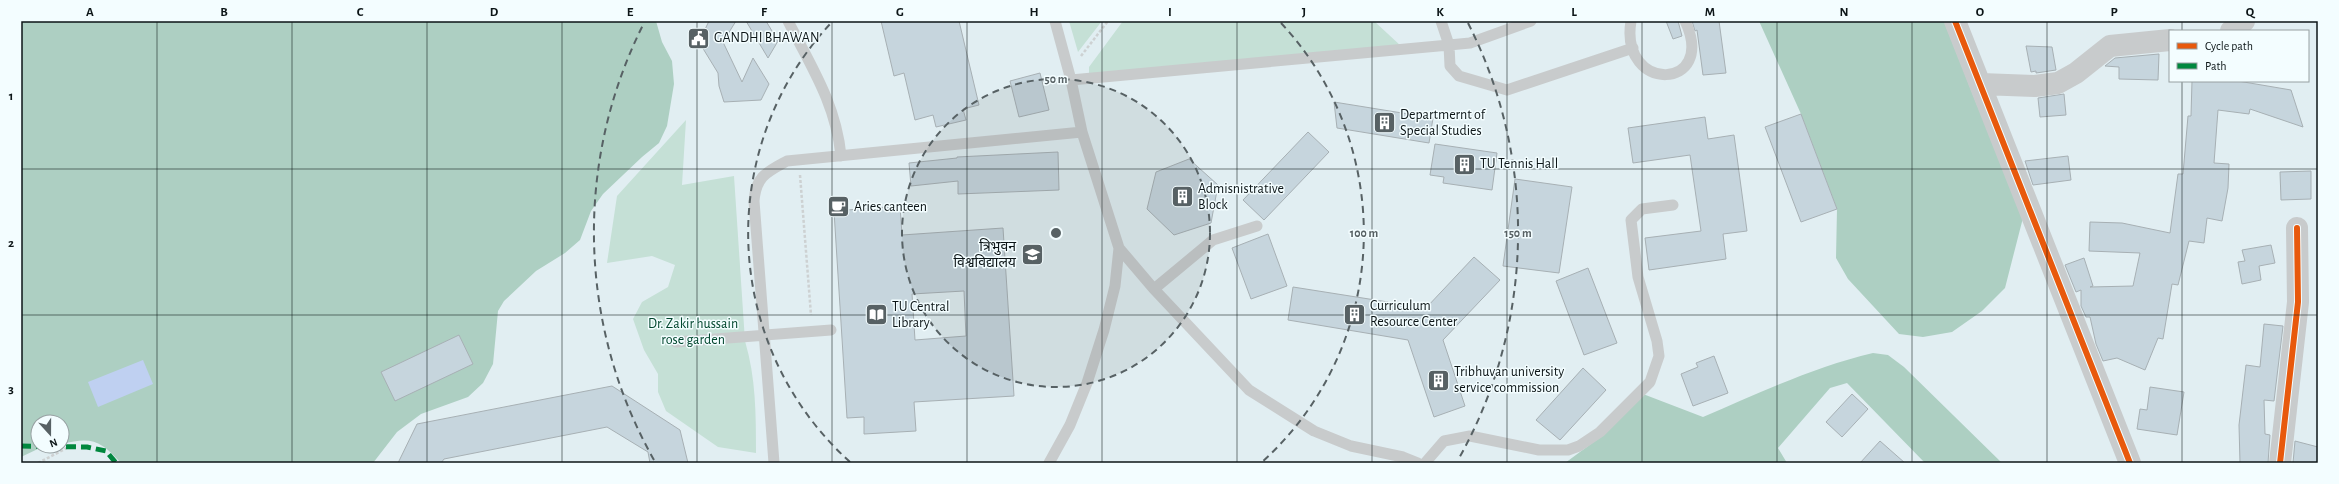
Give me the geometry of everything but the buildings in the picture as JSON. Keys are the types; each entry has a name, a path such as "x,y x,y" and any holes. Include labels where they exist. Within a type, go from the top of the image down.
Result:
{"street":[{"path":"1955,21 2130,463"},
{"path":"2232,30 2244,21"},
{"path":"1981,84 2034,86 2058,83 2076,73 2110,46 2169,40"},
{"path":"2280,463 2298,302 2298,228"}],"lane":[{"path":"788,21 829,101 839,134 841,156"},
{"path":"1055,21 1071,80 1082,132 1119,248 1154,289 1249,390 1281,412 1314,430 1351,446 1403,457 1418,463"},
{"path":"1441,21 1449,45 1450,66 1459,76 1507,90 1633,48"},
{"path":"1071,80 1470,43 1531,21"},
{"path":"1631,21 1630,30 1633,48 1640,63 1648,71 1664,76 1674,74 1688,62 1692,53 1692,44 1685,21"},
{"path":"774,463 754,201 755,187 766,172 787,162 799,160 1082,132"},
{"path":"1425,463 1444,442 1470,436 1539,450 1568,450 1579,446 1600,432 1650,382 1659,356 1657,341 1638,277 1631,220 1642,208 1673,205"},
{"path":"1154,289 1213,240 1257,226"},
{"path":"1049,463 1070,425 1087,383 1104,330 1115,286 1119,248"},
{"path":"676,342 832,330"}],"path":[{"path":"1080,57 1108,21"},
{"path":"799,160 812,332"},
{"path":"38,463 55,454"}],"green space":[{"path":"21,21 656,21 662,42 672,61 674,84 667,126 659,143 603,194 591,211 580,240 565,253 536,271 504,301 498,311 493,364 483,383 468,397 421,414 397,432 373,463 121,463 108,450 95,442 81,440 70,442 70,414 30,414 30,453 21,457"},
{"path":"1069,21 1102,21 1078,52"},
{"path":"1123,21 1374,21 1401,46 1089,81 1089,67"},
{"path":"1759,21 1944,21 1977,105 2025,210 2005,288 1982,311 1952,332 1923,337 1899,334 1848,279 1836,258 1837,209 1801,114"},
{"name":"Dr. Zakir hussain rose garden","path":"686,120 682,185 734,176 745,341 749,355 755,397 756,453 718,447 666,411 658,392 658,374 644,350 633,319 642,302 668,287 675,265 652,256 607,263 617,196"},
{"path":"1873,353 1888,355 1904,367 2002,463 1925,463 1847,383 1830,388 1778,448 1787,463 1565,463 1599,438 1643,394 1703,417 1808,373"}],"water":[{"path":"143,360 153,384 98,407 88,382"}],"marked path":[{"path":"21,446 87,447 106,451 116,463"}],"cycle path":[{"path":"1955,21 2130,463"},
{"path":"2280,463 2298,302 2297,228"}],"place":[{"name":"GANDHI BHAWAN","path":"698,38"},
{"name":"Departmernt of Special Studies","path":"1384,123"},
{"name":"TU Tennis Hall","path":"1464,164"},
{"name":"Admisnistrative Block","path":"1183,197"},
{"name":"Aries canteen","path":"839,207"},
{"name":"त्रिभुवन विश्वविद्यालय","path":"1032,255"},
{"name":"Curriculum Resource Center","path":"1355,314"},
{"name":"TU Central Library","path":"877,315"},
{"name":"Tribhuvan university service commission","path":"1439,380"}]}
